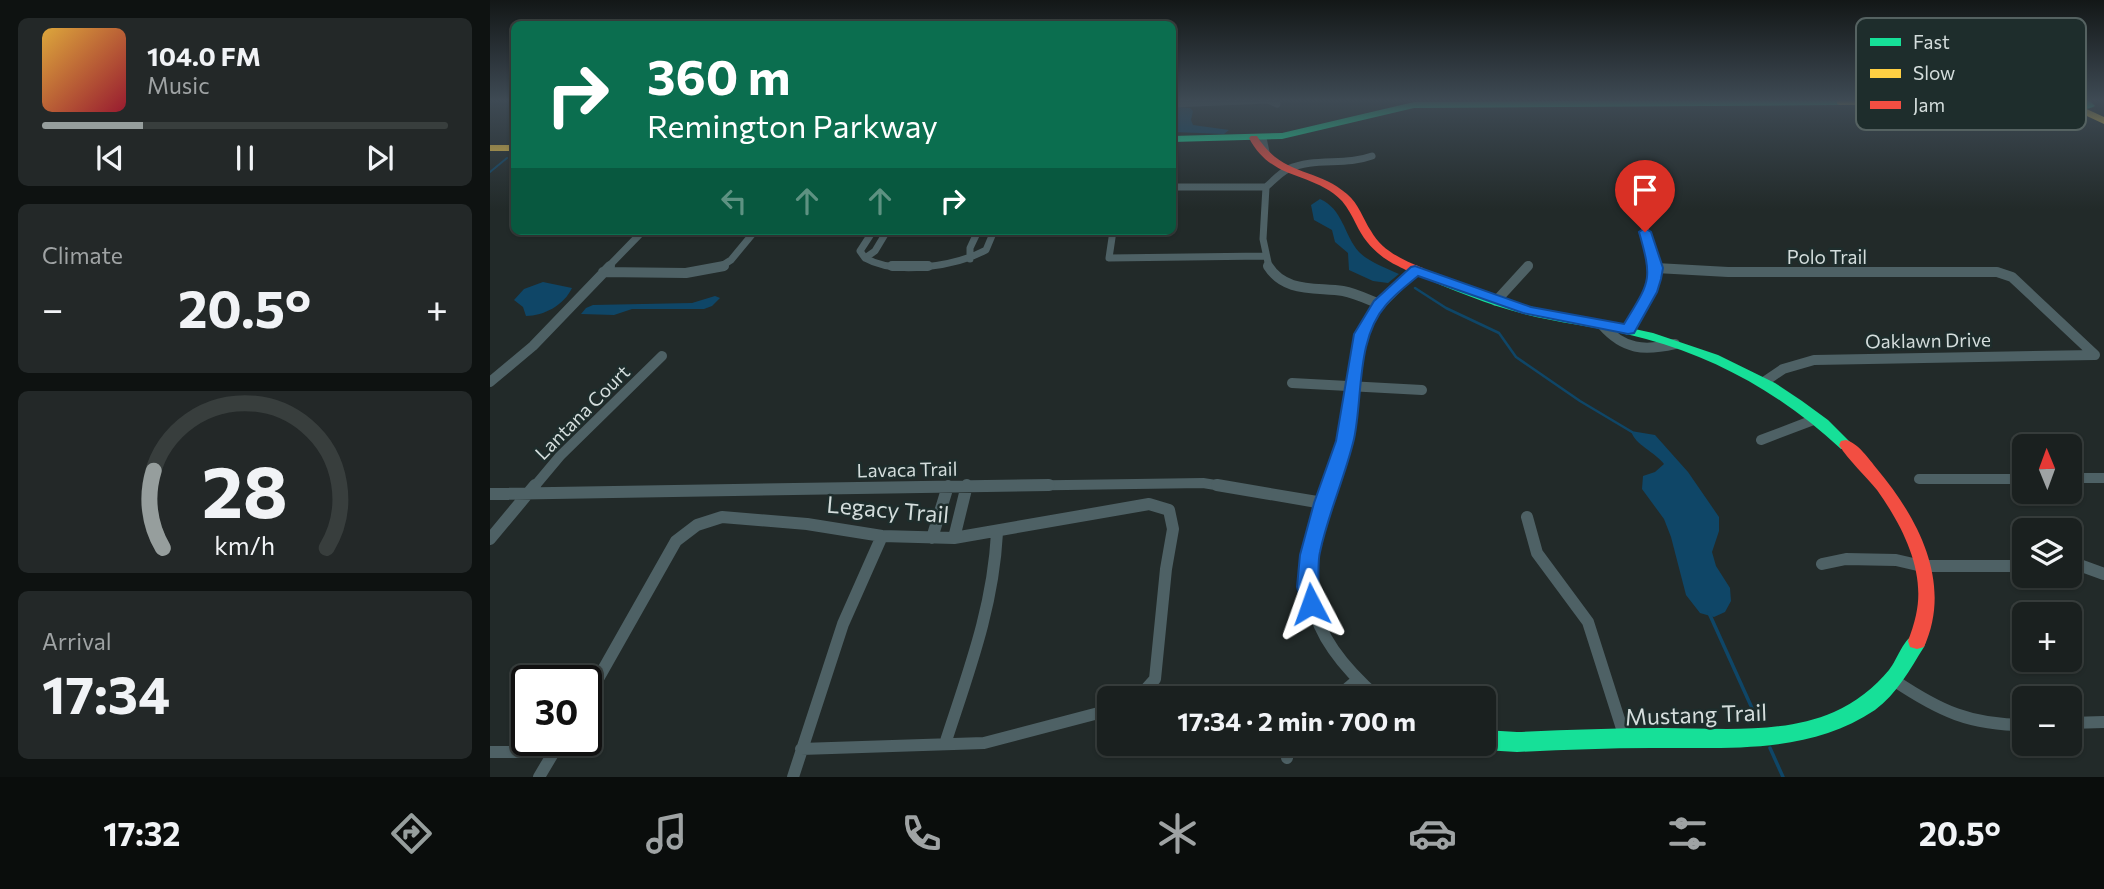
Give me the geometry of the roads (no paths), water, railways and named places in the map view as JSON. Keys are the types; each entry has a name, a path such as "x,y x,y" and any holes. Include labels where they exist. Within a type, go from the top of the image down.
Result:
{"street":[{"path":"1176,139 1261,143 1288,136"},
{"name":"Mustang Trail","path":"1261,143 1275,163 1286,170 1340,193 1352,206 1373,244 1393,259 1415,270 1496,300 1564,319 1628,330 1675,344 1764,382 1816,419 1881,482 1909,527 1922,566 1927,599 1925,627 1913,656 1895,681 1871,703 1836,722 1787,733 1742,737 1496,741"},
{"path":"490,146 511,146"},
{"path":"1176,187 1266,187 1286,170 1307,164 1363,160 1372,156"},
{"path":"1623,174 1633,194 1656,268 1650,292 1628,330"},
{"path":"1266,187 1263,218 1265,256 1270,269 1283,283 1346,292 1379,304"},
{"path":"490,382 533,346 639,235"},
{"path":"603,272 701,272 719,269 727,264 752,235"},
{"path":"870,235 860,251 865,258 879,265 950,264 970,259 986,250 992,235"},
{"path":"865,258 875,251 885,235"},
{"path":"970,259 976,235"},
{"path":"1112,235 1109,258 1265,256"},
{"path":"1496,300 1529,265"},
{"name":"Polo Trail","path":"1656,268 1728,272 1997,272 2012,277 2093,351"},
{"path":"1362,686 1332,651 1315,621 1307,587 1309,555 1323,503 1345,441 1362,334 1379,304 1415,270"},
{"path":"1602,325 1611,337 1625,347 1648,350 1675,344"},
{"name":"Oaklawn Drive","path":"1764,382 1783,369 1814,360 2078,356 2095,355 2093,351"},
{"name":"Lantana Court","path":"490,539 560,456 662,356"},
{"path":"1292,383 1422,390"},
{"path":"1761,440 1816,419"},
{"path":"1919,479 2012,478"},
{"path":"2082,478 2104,478"},
{"name":"Lavaca Trail","path":"490,494 967,485 1203,484 1323,503"},
{"path":"954,538 967,485"},
{"path":"932,538 948,486"},
{"name":"Legacy Trail","path":"602,672 676,541 697,526 722,517 807,524 882,536 954,538 997,533 1149,504 1169,510 1173,529 1164,582 1154,679 1148,686"},
{"path":"1527,517 1537,553 1588,622 1598,646 1625,738"},
{"path":"945,744 989,606 995,574 997,533"},
{"path":"793,777 859,580 882,536"},
{"path":"1822,564 1846,559 1896,560 1922,566 2012,566"},
{"path":"2082,566 2104,574"},
{"path":"1350,686 1356,681"},
{"path":"1895,681 1956,718 1984,724 2012,724"},
{"path":"801,749 984,743 1097,714"},
{"path":"2082,723 2104,722"},
{"path":"490,752 511,750"},
{"path":"539,777 552,756"}],"water":[{"path":"1320,199 1334,209 1363,256 1399,274 1388,283 1373,281 1349,270 1348,253 1335,242 1332,230 1314,220 1311,205"},
{"path":"543,282 572,288 564,300 553,308 526,316 523,307 514,300 524,289"},
{"path":"715,296 720,298 704,309 632,309 614,315 581,314 593,305 692,303"},
{"path":"1631,431 1655,435 1688,472 1719,517 1719,531 1712,552 1716,566 1730,588 1731,601 1725,612 1714,617 1700,613 1686,595 1664,519 1642,489 1643,476 1655,472 1664,464 1633,436"}],"waterway":[{"path":"490,172 507,158"},
{"path":"1415,288 1446,308 1499,333 1516,357 1580,401 1632,432"},
{"path":"1709,613 1756,717"},
{"path":"1770,748 1783,777"}]}
